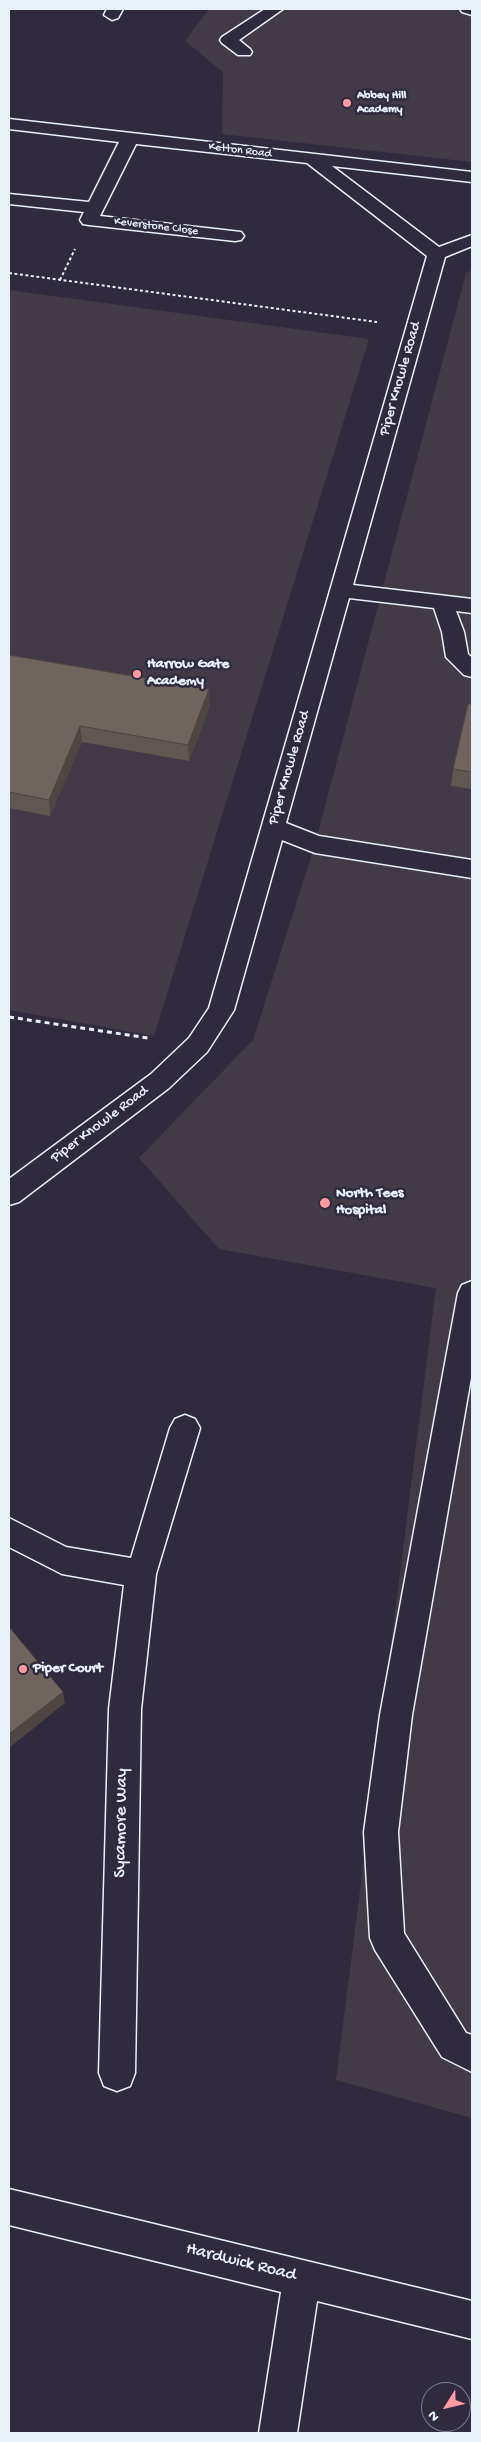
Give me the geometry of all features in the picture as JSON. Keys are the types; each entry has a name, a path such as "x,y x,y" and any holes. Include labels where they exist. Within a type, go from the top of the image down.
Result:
{"street":[{"path":"244,52 228,40 275,9"},
{"path":"468,9 472,10"},
{"name":"Ketton Road","path":"9,124 472,177"},
{"name":"Keverstone Close","path":"130,138 89,220 235,236"},
{"path":"313,160 437,254 472,240"},
{"name":"Keverstone Close","path":"9,199 95,208"},
{"name":"Piper Knowle Road","path":"9,1194 160,1081 198,1045 221,1010 437,254"},
{"path":"340,590 472,606"},
{"path":"442,602 453,632 457,657 472,670"},
{"path":"273,827 315,844 472,869"},
{"path":"472,1293 396,1715 381,1832 387,1938 454,2045 472,2054"},
{"name":"Sycamore Way","path":"117,2073 125,1709 140,1574 185,1428"},
{"path":"9,1532 62,1560 140,1574"},
{"name":"Hardwick Road","path":"9,2207 472,2320"},
{"path":"278,2433 302,2278"}],"path":[{"path":"9,273 415,327"},
{"path":"9,1017 198,1045"}],"shaded area":[{"name":"Abbey Hill Academy","path":"209,9 472,9 472,162 222,134 223,72 185,41"},
{"name":"North Tees Hospital","path":"472,270 472,2118 336,2080 436,1288 219,1249 139,1158 253,1040 315,844 466,273"},
{"name":"Harrow Gate Academy","path":"9,290 369,339 154,1036 9,1010"}],"building":[{"path":"9,655 209,689 188,745 80,726 49,800 9,792"},
{"path":"468,704 472,704 472,772 453,769"},
{"name":"Piper Court","path":"9,1627 63,1692 9,1734"}],"place":[{"name":"Abbey Hill Academy","path":"347,103"},
{"name":"Harrow Gate Academy","path":"137,674"},
{"name":"North Tees Hospital","path":"325,1203"},
{"name":"Piper Court","path":"23,1669"}]}
